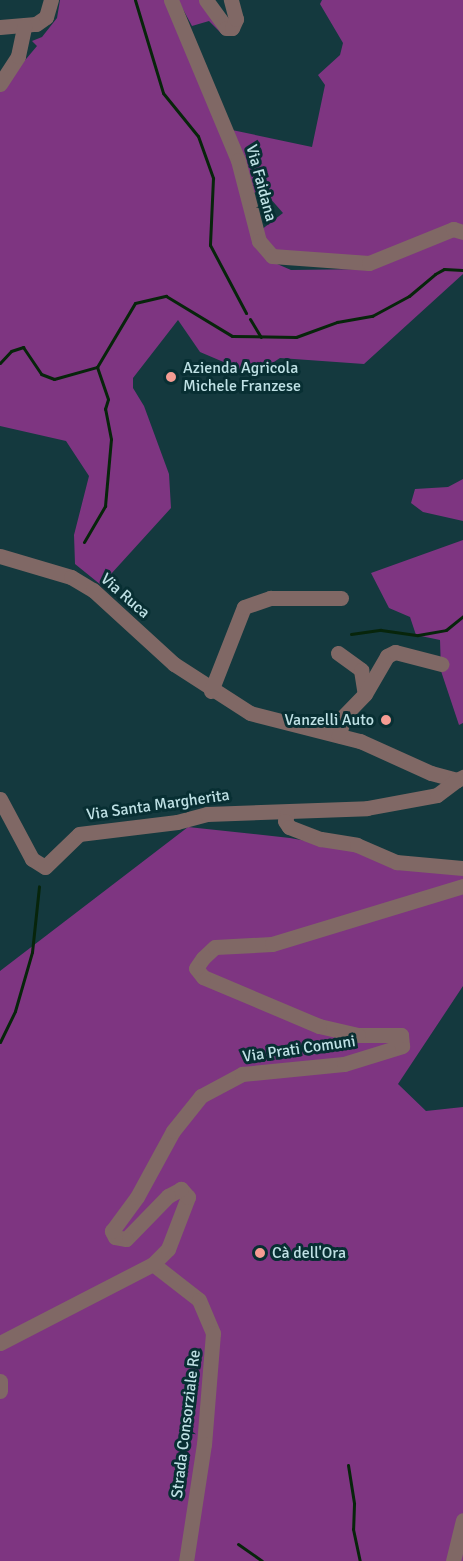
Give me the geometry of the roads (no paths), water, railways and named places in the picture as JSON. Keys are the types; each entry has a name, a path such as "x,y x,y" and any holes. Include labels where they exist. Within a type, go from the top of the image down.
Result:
{"street":[{"path":"0,27 24,27 46,17 51,0"},
{"name":"Via Faidana","path":"171,0 238,160 259,242 272,256 345,264 369,263 453,229 463,232"},
{"path":"206,0 226,28 232,28 237,19 231,0"},
{"path":"0,84 18,56 24,27"},
{"name":"Via Ruca","path":"0,556 70,577 93,590 174,664 211,691 250,713 339,735 460,778"},
{"path":"211,691 244,607 270,598 341,598"},
{"path":"339,735 344,716 365,694 387,656 395,652 441,664"},
{"path":"338,653 361,670 365,694"},
{"name":"Via Ruca","path":"287,814 404,802 437,795 460,778"},
{"name":"Via Santa Margherita","path":"0,799 32,859 45,867 79,834 177,822 207,814 287,814"},
{"path":"287,814 285,821 289,827 321,839 357,844 396,862 463,868"},
{"name":"Via Prati Comuni","path":"0,1343 153,1264 168,1249 188,1197 181,1189 168,1196 126,1239 115,1237 112,1231 141,1189 173,1131 201,1096 242,1074 344,1064 397,1049 404,1040 401,1035 358,1035 306,1022 203,977 196,968 203,958 215,947 272,944 463,886"},
{"name":"Strada Consorziale Re","path":"153,1264 165,1274 179,1281 199,1300 210,1322 214,1348 186,1561"},
{"path":"0,1381 0,1391"},
{"path":"453,1561 463,1520"}],"waterway":[{"path":"135,0 163,93 198,136 213,178 210,245 246,313"},
{"path":"0,363 11,351 23,347 41,374 54,379 97,367 135,303 166,296 232,336 296,337 337,322 372,316 409,296 444,269 463,270"},
{"path":"250,319 261,337"},
{"path":"84,542 105,506 111,439 105,409 108,399 97,367"},
{"path":"351,634 381,630 418,635 446,630 463,616"},
{"path":"0,1042 15,1011 32,952 39,886"},
{"path":"348,1465 354,1504 353,1529 360,1561"},
{"path":"238,1544 262,1561"}],"place":[{"name":"Azienda Agricola Michele Franzese","path":"171,377"},
{"name":"Vanzelli Auto","path":"386,720"},
{"name":"Cà dell'Ora","path":"260,1253"}]}
